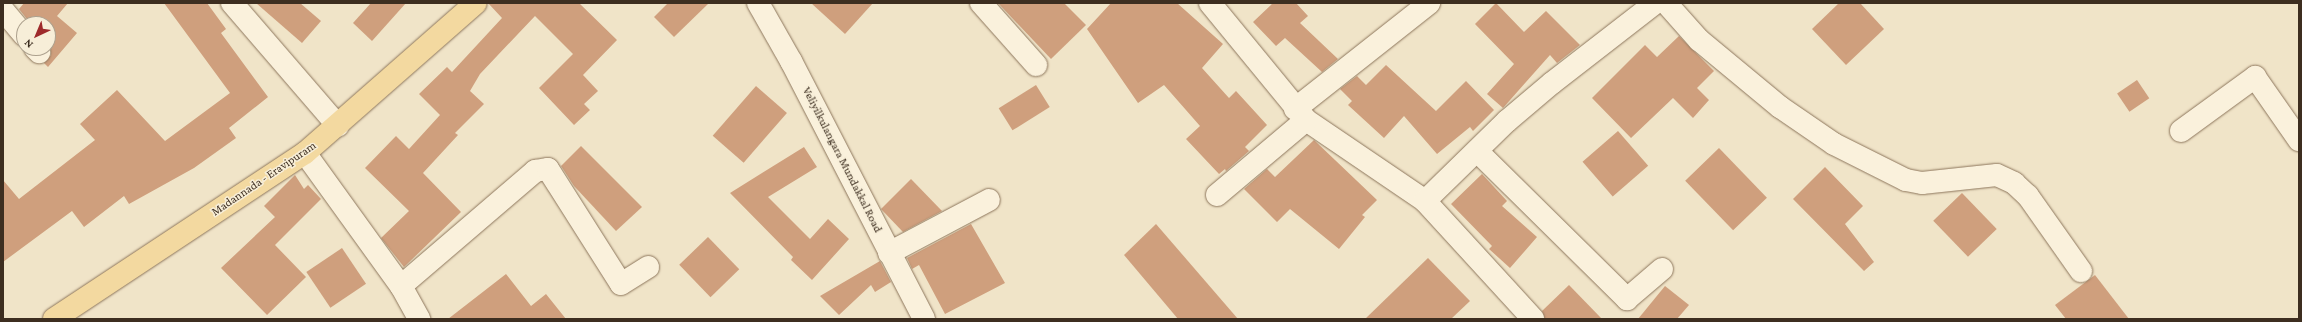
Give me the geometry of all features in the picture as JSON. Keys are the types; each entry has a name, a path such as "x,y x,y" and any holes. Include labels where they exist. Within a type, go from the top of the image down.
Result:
{"main road":[{"name":"Madannada - Eravipuram","path":"54,319 306,153 476,3"}],"street":[{"path":"232,3 338,126"},
{"name":"Veliyilkulangara Mundakkal Road","path":"758,3 791,61 924,319"},
{"path":"981,3 1036,65"},
{"path":"1210,3 1270,74 1301,114 1425,201 1533,319"},
{"path":"1217,195 1301,114 1429,3"},
{"path":"1425,201 1552,82 1656,3"},
{"path":"1666,3 1705,45 1780,108 1834,144 1906,180 1922,183 1997,175 2014,183 2028,196 2081,271"},
{"path":"3,10 16,25"},
{"path":"2181,132 2255,77 2299,140"},
{"path":"1477,151 1628,299 1662,269"},
{"path":"306,153 401,286 419,319"},
{"path":"401,286 535,171 548,168 620,284 648,267"},
{"path":"889,252 989,200"}],"building":[{"path":"24,3 68,3 57,16 77,33 48,67 44,63 50,56 56,56 56,16 25,16 19,9"},
{"path":"164,3 207,3 226,29 221,33 268,97 229,128 236,138 194,168 129,204 124,196 84,227 72,211 3,262 3,180 19,199 95,140 80,124 117,90 165,141 230,93"},
{"path":"256,3 300,3 321,21 302,43"},
{"path":"371,3 406,3 372,41 353,23"},
{"path":"488,3 579,3 617,40 583,75 598,91 584,104 590,110 574,125 539,88 573,54 535,16 480,74 470,91 484,104 455,133 458,135 423,173 461,212 404,267 381,238 409,211 365,168 396,136 409,149 440,115 419,94 447,67 452,72 502,18"},
{"path":"668,3 709,3 674,37 654,17"},
{"path":"811,3 873,3 845,34"},
{"path":"998,3 1064,3 1086,25 1051,59"},
{"path":"1111,3 1177,3 1223,44 1202,68 1229,98 1236,91 1267,125 1245,147 1249,151 1226,171 1225,169 1219,174 1186,139 1200,126 1164,85 1138,103 1087,29"},
{"path":"1273,3 1296,3 1308,16 1300,23 1338,59 1322,72 1285,38 1276,46 1253,22"},
{"path":"1496,3 1524,32 1546,11 1580,45 1557,63 1550,55 1503,108 1487,94 1514,64 1475,24"},
{"path":"1839,3 1860,3 1884,29 1846,65 1812,29"},
{"path":"1679,36 1714,71 1697,88 1709,100 1693,118 1673,98 1631,138 1592,98 1645,45 1657,57"},
{"path":"1386,65 1436,111 1466,81 1494,110 1473,131 1470,127 1437,154 1404,116 1384,138 1348,105 1352,101 1340,89 1357,76 1366,85"},
{"path":"2137,80 2149,98 2129,112 2117,93"},
{"path":"1036,85 1050,107 1012,130 999,108"},
{"path":"756,86 787,113 744,163 713,136"},
{"path":"1618,131 1648,166 1613,197 1583,162"},
{"path":"1314,140 1377,200 1362,215 1365,217 1339,249 1290,209 1277,222 1244,189 1267,169 1275,177"},
{"path":"581,146 642,207 616,231 574,186 561,166"},
{"path":"804,147 817,167 768,197 810,239 828,219 849,239 812,280 791,260 793,257 730,193"},
{"path":"1719,148 1767,198 1733,230 1685,181"},
{"path":"1825,167 1863,206 1845,224 1874,262 1864,271 1793,199"},
{"path":"1482,174 1507,201 1502,206 1537,237 1510,268 1489,249 1492,246 1451,204"},
{"path":"295,175 304,189 308,185 321,199 275,245 306,277 267,315 221,268 275,217 264,206"},
{"path":"911,179 942,211 903,232 881,209"},
{"path":"1962,193 1997,229 1968,257 1933,221"},
{"path":"971,224 1005,283 945,314 919,265 912,269 907,258"},
{"path":"1156,224 1238,319 1178,319 1124,255"},
{"path":"708,237 739,269 710,297 679,265"},
{"path":"342,248 366,284 330,308 306,272"},
{"path":"1428,258 1470,301 1451,319 1365,319"},
{"path":"880,261 891,282 875,292 871,285 839,315 820,296"},
{"path":"506,274 531,306 546,294 566,319 448,319"},
{"path":"2095,275 2129,319 2066,319 2055,305"},
{"path":"1569,285 1602,319 1545,319 1542,311"},
{"path":"1665,286 1689,305 1677,319 1638,319"}]}
